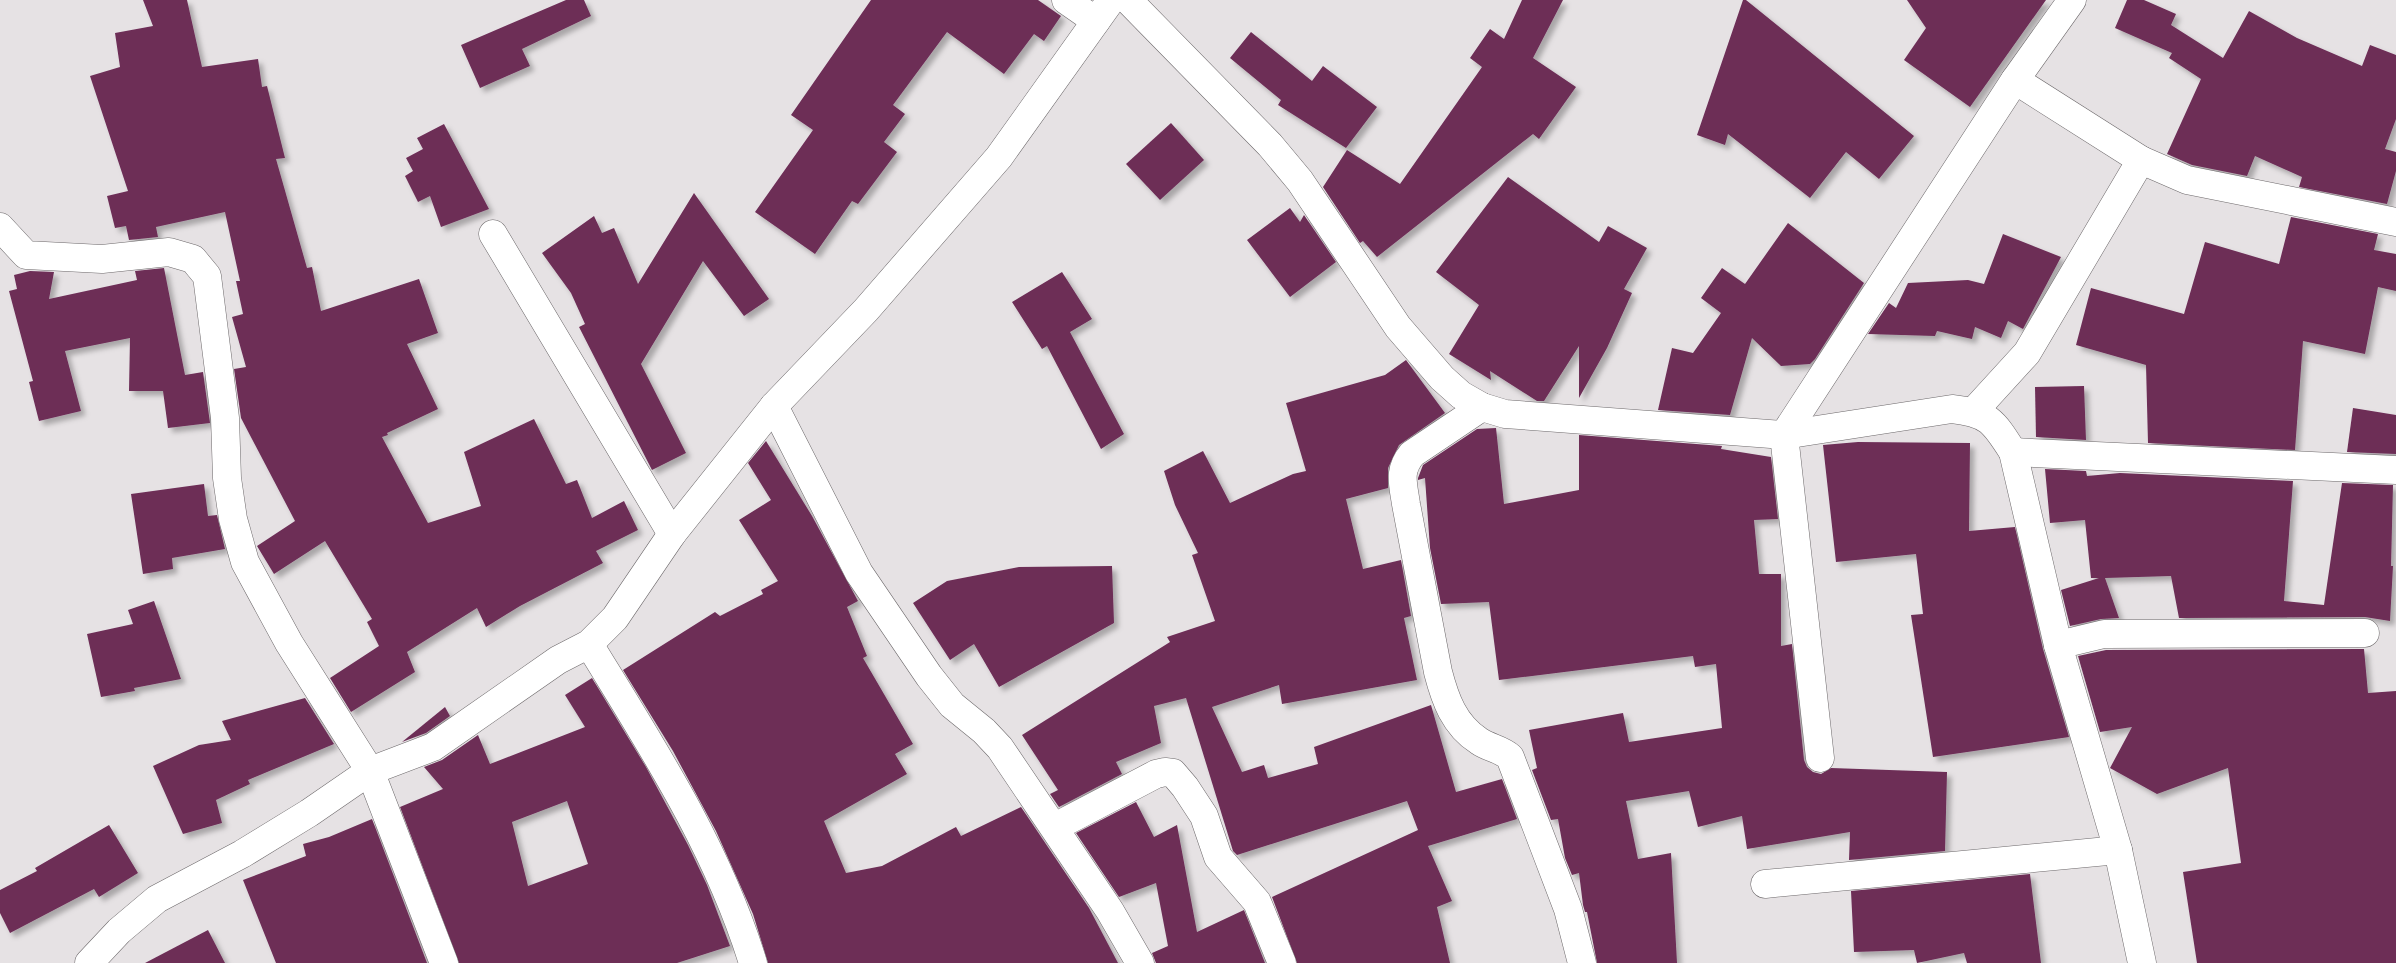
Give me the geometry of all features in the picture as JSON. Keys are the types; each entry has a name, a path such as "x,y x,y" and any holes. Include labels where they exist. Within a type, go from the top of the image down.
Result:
{"street":[{"path":"89,963 119,931 157,899 242,854 309,813 370,772 433,747 558,660 589,644 615,618 672,534 774,406 866,310 999,157 1103,10 1066,0"},
{"path":"1128,0 1270,145 1300,181 1398,327 1442,378 1461,395 1482,407 1505,414 1784,435 1952,409 1974,411 1996,424 2013,452 2058,645 2118,850 2142,963"},
{"path":"1820,758 1784,435 2015,80 2072,0"},
{"path":"2015,80 2141,160 2187,180 2396,222"},
{"path":"1974,411 2027,353 2141,160"},
{"path":"0,227 26,255 102,259 169,252 192,258 207,276 224,409 227,478 233,519 245,562 289,643 370,772 444,963"},
{"path":"493,234 672,534"},
{"path":"774,406 859,573 929,676 952,705 984,731 1000,748 1110,911 1140,963"},
{"path":"1482,407 1412,454 1404,464 1402,476 1406,504 1444,697 1452,715 1479,741 1505,752 1510,757 1568,909 1582,963"},
{"path":"2013,452 2396,470"},
{"path":"2058,645 2104,634 2365,633"},
{"path":"589,644 678,789 706,846 752,963"},
{"path":"1055,827 1156,774 1173,773 1185,787 1204,816 1218,857 1256,902 1282,963"},
{"path":"1765,884 2118,850"}],"building":[{"path":"143,0 187,0 202,67 258,59 262,87 267,86 285,158 276,159 307,268 312,267 321,311 419,279 438,333 407,344 438,409 382,437 428,523 481,506 464,452 534,419 566,484 577,480 592,518 624,501 638,530 596,551 603,563 520,606 486,627 477,608 407,652 415,672 351,712 330,678 379,646 367,622 372,619 325,541 274,574 257,546 295,521 241,418 234,369 246,367 232,317 243,314 236,281 240,281 225,212 156,227 158,237 129,240 126,226 115,228 107,196 128,191 90,76 120,67 115,33 153,26"},
{"path":"566,0 584,0 591,16 522,49 530,66 480,88 461,45"},
{"path":"871,0 1038,0 1061,16 1044,41 1034,34 1004,74 947,32 893,105 905,114 884,142 897,152 858,204 852,201 815,254 755,212 813,130 791,115"},
{"path":"1522,0 1563,0 1533,58 1576,87 1539,139 1533,134 1377,257 1363,241 1360,243 1323,187 1347,150 1400,184 1482,67 1470,58 1490,29 1504,39"},
{"path":"1743,0 1746,0 1914,136 1879,179 1846,152 1810,198 1728,134 1725,145 1697,135"},
{"path":"1907,0 2046,0 1970,107 1904,60 1926,28"},
{"path":"2127,0 2144,0 2176,14 2171,25 2223,58 2249,11 2297,38 2362,66 2370,45 2396,55 2396,119 2385,149 2396,152 2396,171 2387,204 2299,187 2302,177 2255,156 2247,176 2192,165 2167,154 2201,79 2169,58 2172,53 2115,28"},
{"path":"1251,32 1312,81 1323,66 1377,107 1346,148 1278,105 1281,100 1230,58"},
{"path":"1171,123 1204,160 1160,200 1126,164"},
{"path":"444,124 489,209 441,227 430,196 418,202 405,176 413,171 406,158 423,149 417,138"},
{"path":"1508,177 1599,242 1608,226 1647,248 1624,289 1632,293 1607,348 1579,398 1579,346 1544,401 1537,401 1490,371 1491,380 1449,354 1479,305 1436,272"},
{"path":"694,193 769,299 744,316 703,261 641,364 686,453 652,470 579,327 585,324 571,293 542,253 594,216 602,233 614,228 638,284"},
{"path":"1290,208 1300,222 1304,215 1336,262 1290,297 1247,240"},
{"path":"2291,217 2378,234 2374,250 2396,254 2396,291 2378,287 2365,354 2303,341 2295,450 2148,443 2146,365 2076,345 2091,288 2184,314 2205,242 2279,264"},
{"path":"1788,223 1864,283 1815,359 1810,364 1781,366 1752,338 1730,415 1658,410 1672,348 1693,353 1721,313 1701,298 1722,268 1745,284"},
{"path":"2003,234 2061,257 2023,329 2008,321 2001,338 1975,327 1972,339 1937,331 1935,336 1868,334 1889,303 1896,308 1908,283 1968,280 1984,284"},
{"path":"164,268 185,375 203,372 210,423 168,428 163,391 129,391 130,338 65,351 81,411 39,421 29,382 33,381 9,291 17,289 14,275 30,271 54,272 49,299 137,280 135,271"},
{"path":"1062,272 1092,319 1070,332 1124,434 1101,449 1047,346 1042,349 1012,302"},
{"path":"1406,360 1445,413 1399,445 1388,468 1388,488 1346,499 1363,569 1401,560 1411,616 1404,618 1417,680 1282,704 1279,685 1212,707 1242,772 1264,765 1268,778 1318,764 1314,747 1431,705 1456,792 1502,779 1517,819 1428,846 1452,901 1437,907 1450,963 1297,963 1272,897 1418,830 1407,801 1237,855 1233,851 1186,698 1154,706 1161,743 1116,762 1122,774 1059,807 1050,794 1058,790 1022,735 1170,642 1167,637 1215,621 1192,555 1198,553 1175,505 1164,471 1203,451 1230,503 1293,474 1306,471 1286,403 1385,375"},
{"path":"2084,386 2086,440 2036,437 2035,387"},
{"path":"2353,408 2396,415 2396,454 2347,452"},
{"path":"1496,428 1504,504 1579,490 1579,435 1722,446 1721,449 1771,457 1778,519 1754,520 1759,574 1781,574 1781,646 1792,644 1804,760 1807,767 1813,772 1821,774 1831,768 1947,772 1945,851 1849,860 1850,832 1747,849 1742,816 1698,827 1689,791 1626,801 1638,859 1671,853 1677,963 1597,963 1587,912 1585,912 1583,905 1579,873 1572,875 1565,858 1558,819 1551,820 1532,770 1537,768 1529,730 1623,713 1629,742 1722,728 1716,664 1695,667 1693,656 1499,680 1489,602 1441,604 1430,548 1425,478 1418,480 1423,465 1477,429"},
{"path":"766,441 812,516 858,601 847,607 867,656 863,658 913,744 895,754 907,774 824,821 846,873 882,866 956,827 961,836 1021,807 1089,908 1118,963 768,963 753,914 716,831 673,751 623,670 715,612 720,616 763,594 761,590 778,581 739,520 771,500 748,463"},
{"path":"1858,442 1970,443 1969,531 2015,527 2043,649 2069,737 1933,757 1911,615 1923,614 1916,554 1836,562 1823,445"},
{"path":"2045,469 2086,471 2087,476 2120,473 2293,481 2284,601 2324,605 2342,483 2393,485 2391,566 2393,566 2390,621 2365,617 2179,618 2171,576 2105,578 2119,618 2101,619 2070,626 2061,590 2099,578 2091,578 2085,520 2050,523"},
{"path":"204,484 208,516 217,515 225,549 172,558 173,569 143,574 131,494"},
{"path":"1112,566 1114,623 999,687 974,644 950,660 913,603 947,581 1019,567"},
{"path":"154,601 181,679 134,688 135,691 101,697 87,634 133,624 128,610"},
{"path":"2364,649 2368,693 2396,691 2396,963 2197,963 2183,872 2241,863 2228,768 2157,794 2110,768 2132,727 2100,732 2078,656 2106,650"},
{"path":"592,678 646,767 688,845 707,885 730,946 677,963 459,963 400,807 443,789 424,767 442,760 478,735 490,764 585,727 565,695","holes":["567,801 588,864 528,886 512,822"]},
{"path":"305,698 334,744 248,780 250,784 216,800 222,823 183,834 153,766 199,745 231,740 222,721"},
{"path":"445,707 450,716 426,733 402,742"},
{"path":"1136,802 1154,837 1177,825 1197,932 1244,910 1265,963 1156,963 1152,953 1168,946 1156,883 1119,897 1076,833"},
{"path":"372,819 427,963 276,963 243,880 306,856 303,844 329,837"},
{"path":"109,825 138,873 99,897 94,889 10,933 0,913 0,890 37,871 35,868"},
{"path":"2030,874 2041,963 1967,963 1964,953 1917,963 1914,950 1854,952 1851,891"},
{"path":"208,930 225,963 145,963"}]}
